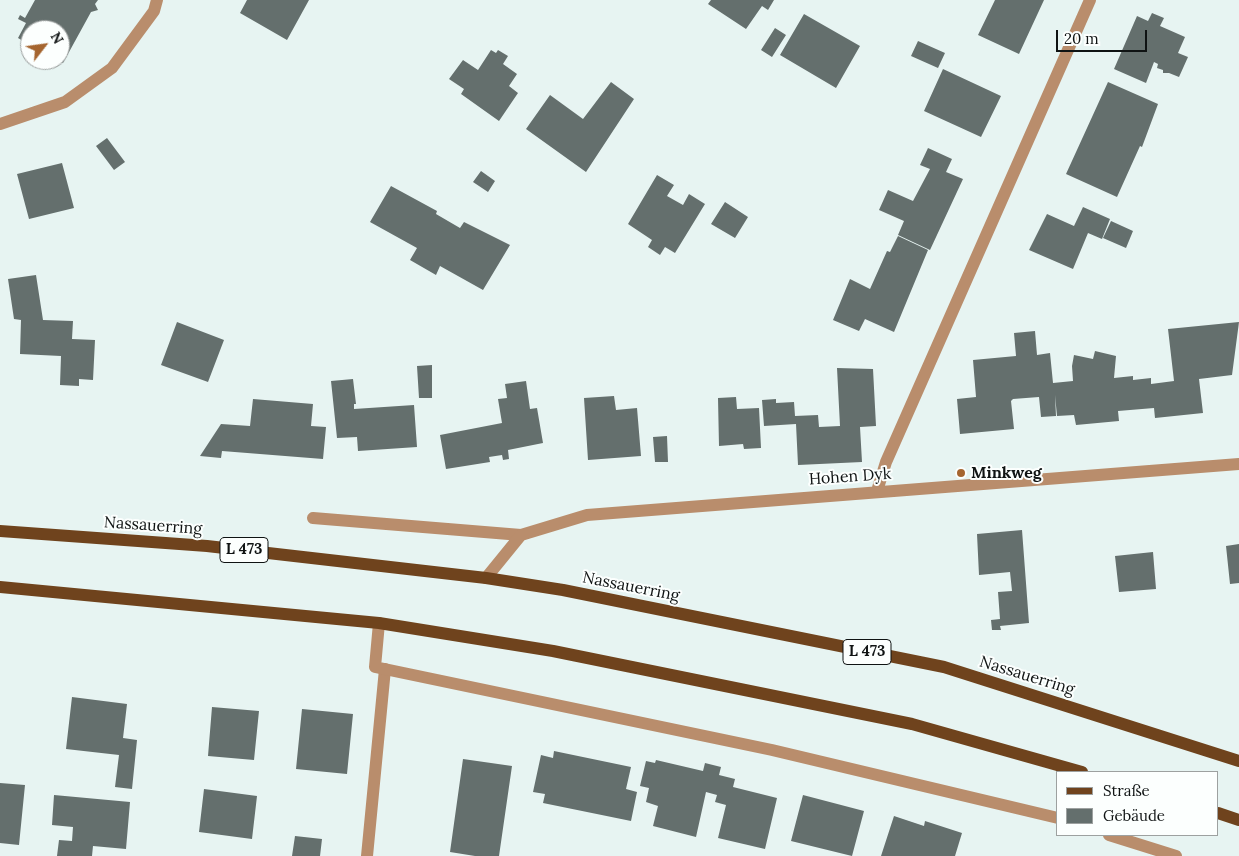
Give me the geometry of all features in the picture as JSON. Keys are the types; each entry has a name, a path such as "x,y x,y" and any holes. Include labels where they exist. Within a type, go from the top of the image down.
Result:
{"main road":[{"name":"Nassauerring","path":"0,532 207,546 486,578 563,590 944,667 1239,761"},
{"path":"0,587 379,623 553,651 912,724 1078,771"},
{"path":"1219,813 1239,820"}],"street":[{"path":"0,124 65,102 112,68 154,10 158,0"},
{"path":"877,491 886,462 1090,0"},
{"name":"Hohen Dyk","path":"521,535 587,515 1239,464"},
{"path":"313,518 521,535"},
{"path":"486,578 521,535"},
{"path":"367,856 380,668 379,623"},
{"path":"380,668 772,750 1056,818"},
{"path":"1112,836 1176,856"}],"building":[{"path":"35,0 98,0 95,4 98,10 91,12 70,50 70,20 18,19 20,15 25,18"},
{"path":"247,0 309,0 287,40 240,13"},
{"path":"711,0 774,0 768,10 762,6 746,29 708,4"},
{"path":"995,0 1044,0 1019,54 978,35"},
{"path":"1152,13 1164,18 1160,26 1185,37 1178,53 1188,57 1179,77 1163,73 1163,70 1157,68 1158,64 1154,62 1146,83 1114,69 1137,16 1148,21"},
{"path":"804,14 860,46 836,88 780,55"},
{"path":"775,28 786,35 772,57 761,50"},
{"path":"918,41 945,53 938,68 911,56"},
{"path":"491,50 496,53 498,50 508,56 503,64 517,74 509,86 518,93 499,121 461,94 464,89 449,79 463,60 478,70"},
{"path":"943,69 1001,96 981,137 924,111"},
{"path":"611,82 634,99 586,172 526,129 550,95 583,119"},
{"path":"1108,82 1158,104 1142,147 1140,146 1117,197 1066,174"},
{"path":"107,138 125,162 114,170 96,146"},
{"path":"928,148 952,159 946,172 963,179 930,250 898,235 904,221 879,210 888,190 913,201 930,169 920,165"},
{"path":"62,163 74,208 29,219 17,174"},
{"path":"481,171 495,181 488,192 473,182"},
{"path":"657,175 674,185 667,196 683,205 689,194 705,204 675,253 665,247 660,255 648,247 652,240 628,224"},
{"path":"391,186 437,211 436,214 460,228 464,222 510,245 483,290 440,266 436,275 410,260 417,248 370,222"},
{"path":"725,202 748,217 735,238 711,224"},
{"path":"1083,207 1110,219 1102,239 1088,233 1073,269 1029,250 1047,214 1074,226"},
{"path":"1111,221 1133,231 1126,248 1103,238"},
{"path":"898,236 928,250 894,332 865,319 859,331 833,320 850,279 870,289 887,251 890,252"},
{"path":"36,275 43,320 73,321 72,339 95,340 93,380 79,379 79,386 60,385 61,356 20,354 21,320 14,319 8,279"},
{"path":"177,322 224,340 208,382 161,365"},
{"path":"1239,322 1232,375 1199,379 1203,413 1155,418 1154,408 1118,411 1119,421 1076,425 1074,415 1057,416 1055,395 1056,416 1041,417 1039,397 1013,399 1011,401 1014,429 960,434 957,399 976,397 973,360 1016,356 1014,333 1035,331 1037,355 1050,353 1053,383 1073,381 1072,366 1074,355 1093,359 1095,351 1116,356 1114,378 1133,376 1133,380 1151,378 1151,384 1174,381 1168,329"},
{"path":"432,365 432,398 419,398 417,366"},
{"path":"837,368 873,369 876,426 860,427 862,462 798,465 796,424 764,426 762,400 776,399 776,403 794,402 795,416 818,415 819,427 840,426"},
{"path":"353,379 356,404 354,404 354,409 414,405 417,447 358,451 357,437 337,438 331,381"},
{"path":"526,381 530,409 537,408 543,443 508,450 509,459 503,460 502,455 489,457 490,462 446,469 440,435 502,423 498,399 507,398 505,384"},
{"path":"614,396 616,410 637,408 641,456 588,460 584,398"},
{"path":"736,397 737,409 759,408 761,448 744,449 743,444 719,446 718,398"},
{"path":"253,399 313,404 311,426 326,427 323,459 222,451 221,458 200,456 221,424 250,426"},
{"path":"667,436 668,462 655,462 653,437"},
{"path":"1022,530 1029,623 1000,626 1001,630 992,630 991,620 1000,619 998,592 1012,591 1010,572 979,575 977,534"},
{"path":"1239,544 1239,583 1230,584 1226,546"},
{"path":"1153,552 1156,589 1119,592 1115,556"},
{"path":"72,697 127,704 123,738 137,740 132,789 115,787 119,755 66,749"},
{"path":"212,707 259,711 254,760 208,756"},
{"path":"302,709 353,714 347,774 296,769"},
{"path":"554,751 631,767 626,789 637,792 631,821 543,803 545,794 533,792 541,755 553,758"},
{"path":"463,759 512,766 499,856 475,856 450,852"},
{"path":"656,760 703,771 705,763 721,767 719,775 735,779 733,787 777,798 765,849 718,838 726,805 715,802 717,795 706,792 696,837 653,826 658,806 646,802 649,788 640,786 646,761 655,763"},
{"path":"0,783 25,785 19,845 0,843"},
{"path":"204,789 257,796 252,839 199,832"},
{"path":"54,795 130,802 126,849 93,846 92,856 57,856 59,840 72,841 73,827 52,825"},
{"path":"803,795 864,811 852,856 791,841"},
{"path":"894,816 924,826 925,821 962,833 955,856 881,856"},
{"path":"295,836 322,839 320,856 292,856"}],"place":[{"name":"Minkweg","path":"961,473"}]}
